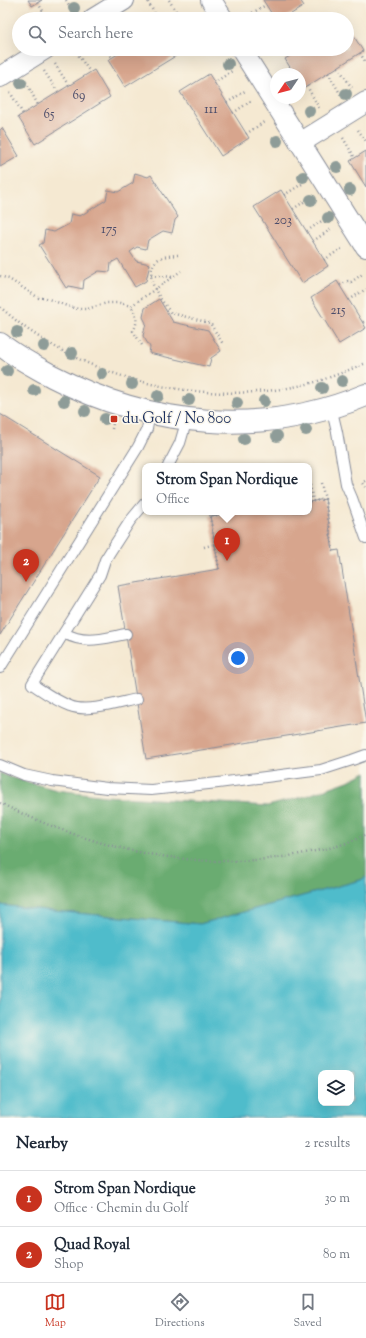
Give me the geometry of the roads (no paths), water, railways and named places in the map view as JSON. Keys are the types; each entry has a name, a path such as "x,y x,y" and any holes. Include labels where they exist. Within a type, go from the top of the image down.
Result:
{"street":[{"path":"104,12 124,0"},
{"path":"211,0 219,12"},
{"path":"246,56 300,143 357,246"},
{"path":"4,83 47,59"},
{"path":"300,143 360,96"},
{"path":"0,344 20,359 70,385 116,404 150,413 187,419 229,421 270,419 304,414 331,407 366,395"}],"lane":[{"path":"331,407 346,484 366,538"},
{"path":"0,668 138,447 147,429 150,413"},
{"path":"170,463 180,443 187,419"},
{"path":"136,700 80,709 70,706 32,684 100,574 107,556 130,520 142,506"},
{"path":"64,633 73,638 88,640 126,634"},
{"path":"0,765 24,775 52,781 107,788 151,790 321,770 366,755"}],"water":[{"path":"366,877 366,1118 0,1118 0,905 200,924 361,880"}],"place":[{"name":"du Golf / No 800","path":"114,419"},
{"name":"Strom Span Nordique","path":"227,561"},
{"name":"Quad Royal","path":"26,582"}]}
